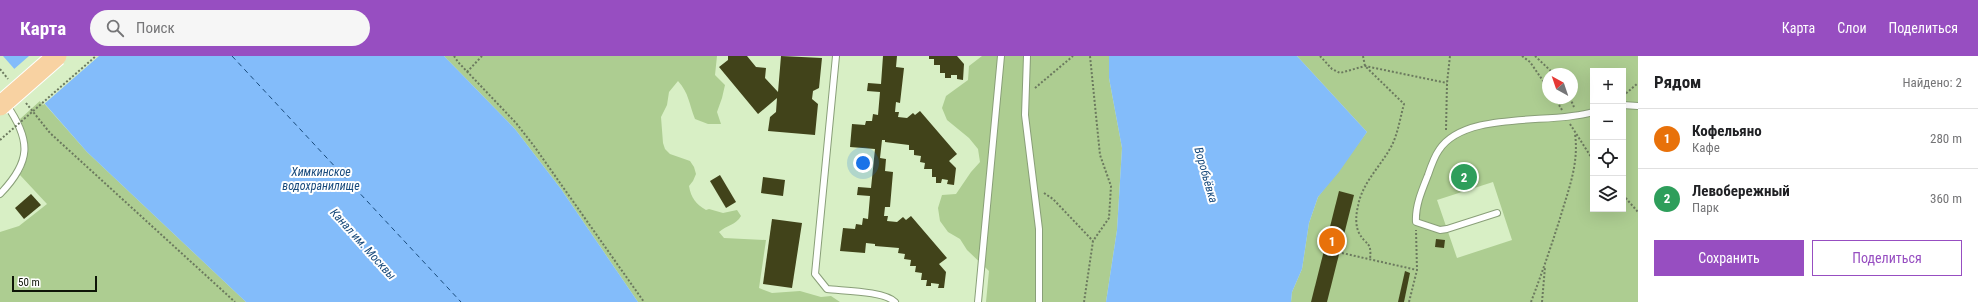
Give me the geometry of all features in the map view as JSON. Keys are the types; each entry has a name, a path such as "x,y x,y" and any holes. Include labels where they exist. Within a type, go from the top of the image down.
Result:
{"highway":[{"path":"0,106 57,56"}],"lane":[{"path":"836,56 815,274 827,289 881,295 892,299 895,302"},
{"path":"978,302 1001,56"},
{"path":"1027,56 1025,115 1039,229 1039,302"},
{"path":"0,97 22,131 26,149 22,165 11,182 0,194"},
{"path":"1626,105 1638,106"},
{"path":"1497,213 1447,230 1440,230 1416,222 1415,213 1421,191 1440,149 1447,141 1470,128 1485,124 1569,121 1590,113"}],"path":[{"path":"0,140 96,56"},
{"path":"454,56 467,72 516,123 534,146 644,302"},
{"path":"467,72 482,56"},
{"path":"1026,95 1073,56"},
{"path":"1084,302 1093,241 1109,218 1111,186 1100,155 1090,56"},
{"path":"1320,56 1332,69 1340,73 1365,66 1447,83"},
{"path":"1363,56 1365,66 1404,104 1396,136 1364,188 1358,205 1356,220 1358,232 1369,244 1370,259"},
{"path":"1447,141 1447,83 1450,56"},
{"path":"1522,56 1530,62 1542,79"},
{"path":"1535,56 1548,68"},
{"path":"1626,93 1638,82"},
{"path":"40,121 50,134 235,302"},
{"path":"1569,121 1575,134 1590,156"},
{"path":"1563,124 1569,121 1575,122"},
{"path":"1531,302 1546,265 1575,170 1577,150 1575,134"},
{"path":"1034,186 1053,199 1093,241"},
{"path":"1626,198 1638,212"},
{"path":"1409,302 1417,270 1415,237 1416,222"},
{"path":"1342,253 1417,270"},
{"path":"1542,302 1546,265"}],"green space":[{"path":"444,56 717,56 715,75 725,85 717,112 721,124 708,124 695,119 687,94 678,81 669,92 667,105 661,117 663,143 665,149 670,154 690,161 694,167 696,174 689,186 694,200 699,205 706,210 709,209 723,213 737,210 741,216 737,221 719,232 724,238 766,240 759,288 772,293 800,291 821,297 831,296 840,302 638,302 561,189 515,129"},
{"path":"982,56 1109,56 1109,78 1122,148 1117,230 1106,302 986,302 989,271 967,250 960,239 948,232 940,221 938,208 942,195 956,194 980,162 978,149 969,138 947,120 942,108 946,96 968,80 969,66"},
{"path":"1297,56 1638,56 1638,302 1291,302 1292,292 1302,269 1309,223 1318,197 1367,132","holes":["1493,182 1512,240 1457,258 1437,200"]},
{"path":"41,100 87,152 246,302 0,302 0,232 19,226 47,204 20,175 26,161 28,147 20,119"}],"water":[{"name":"Химкинское водохранилище","path":"3,56 444,56 515,129 561,189 638,302 246,302 87,152"},
{"name":"Воробьёвка","path":"1109,56 1297,56 1367,132 1339,172 1318,197 1309,223 1302,269 1292,292 1291,302 1106,302 1117,230 1122,148 1109,78"}],"pier":[{"path":"29,56 99,56 43,105 13,70"}],"building":[{"path":"728,56 747,56 756,67 766,68 765,78 778,92 781,56 822,58 819,88 813,91 812,99 818,104 815,135 768,131 770,117 776,112 777,98 758,114 719,67 728,60"},
{"path":"883,56 897,56 896,67 904,68 900,103 896,102 895,112 899,112 898,117 907,118 913,113 915,115 920,111 957,154 949,161 956,168 954,185 947,184 948,180 942,179 941,183 936,183 936,177 932,177 932,169 924,169 925,163 920,162 921,156 914,155 914,150 909,150 909,145 885,142 885,140 882,140 880,158 886,159 885,171 893,172 890,207 885,207 884,216 888,216 887,221 897,222 903,217 906,220 911,216 947,258 939,264 946,272 944,288 938,288 939,284 931,283 931,286 926,286 927,280 921,280 922,273 915,272 916,266 910,266 911,260 904,259 905,254 898,253 899,248 875,246 875,244 866,243 865,253 840,251 843,228 855,229 856,224 862,225 863,218 868,219 870,196 857,195 858,187 871,188 875,149 850,147 852,124 865,125 866,121 872,121 873,114 878,115 880,92 867,91 868,83 881,84"},
{"path":"929,56 957,56 964,64 963,80 957,79 957,75 951,75 951,78 945,78 945,73 940,73 940,65 934,65 934,59 929,59"},
{"path":"720,175 736,202 726,208 710,181"},
{"path":"763,177 785,180 783,196 761,193"},
{"path":"1339,191 1354,195 1327,302 1311,302"},
{"path":"31,194 41,205 24,219 15,208"},
{"path":"772,219 802,223 792,288 763,284"},
{"path":"1436,239 1445,240 1444,248 1435,247"},
{"path":"1405,271 1410,273 1404,302 1398,302"}],"ferry route":[{"path":"232,56 461,302"}],"place":[{"name":"Левобережный","path":"1464,177"},
{"name":"Кофельяно","path":"1332,241"}],"water label":[{"name":"Канал им. Москвы","path":"363,244"}]}
